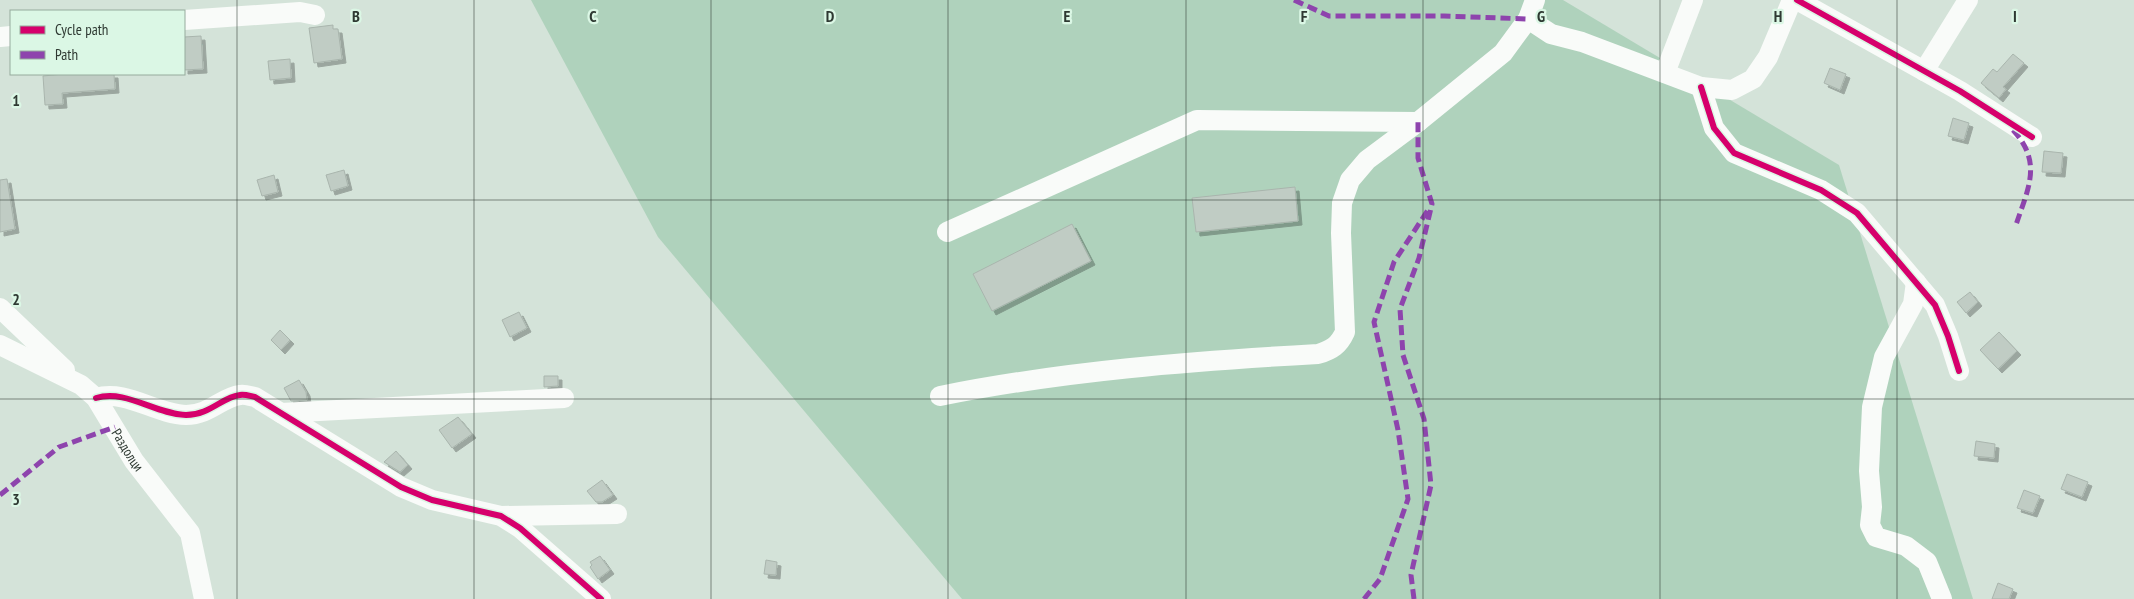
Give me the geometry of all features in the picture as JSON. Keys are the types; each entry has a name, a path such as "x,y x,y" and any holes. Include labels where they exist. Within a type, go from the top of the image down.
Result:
{"street":[{"path":"940,396 1009,382 1216,360 1318,354 1330,350 1340,343 1345,332 1341,233 1342,203 1350,180 1366,160 1418,122 1503,53 1528,19 1535,0"},
{"path":"1665,73 1693,0"},
{"path":"1528,19 1551,34 1582,42 1701,87 1732,90 1753,79 1768,57 1792,0"},
{"path":"1797,0 1960,91 2032,137"},
{"path":"1924,71 1968,0"},
{"path":"185,20 300,12 314,15"},
{"path":"1701,87 1714,128 1734,153 1821,190 1856,213 1935,305 1948,336 1959,371"},
{"path":"947,232 1197,120 1418,122"},
{"path":"1916,282 1913,304 1884,357 1872,407 1869,471 1872,507 1870,525 1876,537 1906,546 1927,562 1942,599"},
{"path":"0,308 81,385"},
{"name":"Раздолци","path":"0,345 81,385 96,398 134,461 190,533 204,599"},
{"path":"96,398 107,395 118,396 162,411 187,415 208,411 239,395 255,397 401,486 432,500 501,516 617,514"},
{"path":"281,413 564,398"},
{"path":"501,516 520,528 601,599"}],"green space":[{"path":"531,0 1563,0 1839,165 1973,599 962,599 658,237"}],"building":[{"path":"333,25 333,29 338,29 342,59 314,63 309,28"},
{"path":"201,36 203,69 185,70 185,37"},
{"path":"2013,54 2024,63 2003,87 2006,89 1999,98 1981,83 1993,69 1997,72"},
{"path":"290,59 291,78 270,80 268,61"},
{"path":"1830,68 1846,74 1840,90 1824,83"},
{"path":"114,75 115,89 62,93 63,104 45,105 43,76"},
{"path":"1953,118 1969,123 1964,140 1948,136"},
{"path":"2044,151 2063,153 2061,173 2042,172"},
{"path":"344,170 348,186 331,191 326,175"},
{"path":"274,175 278,192 262,196 257,180"},
{"path":"7,179 15,229 0,232 0,180"},
{"path":"1295,187 1298,221 1196,232 1192,198"},
{"path":"1072,224 1091,261 992,311 973,274"},
{"path":"1970,292 1978,302 1966,313 1957,302"},
{"path":"519,312 527,328 510,337 502,320"},
{"path":"280,330 290,340 281,350 271,340"},
{"path":"1999,332 2017,351 1998,369 1980,350"},
{"path":"544,376 558,376 558,386 544,387"},
{"path":"299,380 306,392 307,400 291,401 284,388"},
{"path":"458,417 472,434 452,448 439,430"},
{"path":"1976,441 1995,444 1994,458 1974,456"},
{"path":"396,451 408,465 400,472 384,462"},
{"path":"2067,474 2088,482 2082,497 2061,489"},
{"path":"602,480 613,495 602,502 596,502 587,491"},
{"path":"2024,490 2040,496 2033,513 2017,508"},
{"path":"600,556 610,570 598,579 590,567 592,565 590,562"},
{"path":"766,560 777,562 776,575 764,574"},
{"path":"1998,583 2013,589 2009,599 1992,599"}],"marked path":[{"path":"1294,0 1329,16 1444,16 1528,19"},
{"path":"1414,599 1411,575 1431,485 1424,419 1403,355 1400,309 1419,258 1432,204 1418,158 1418,122"},
{"path":"2013,130 2028,154 2030,166 2028,189 2015,228"},
{"path":"1364,599 1380,579 1408,499 1398,430 1374,322 1394,262 1428,210"},
{"path":"0,495 59,447 115,427"}],"cycle path":[{"path":"1797,0 1960,91 2032,137"},
{"path":"1701,87 1714,128 1734,153 1821,190 1857,213 1935,305 1948,336 1959,371"},
{"path":"96,398 107,396 129,399 163,411 186,415 202,412 233,396 255,397 401,487 432,500 501,516 520,528 601,599"}]}
